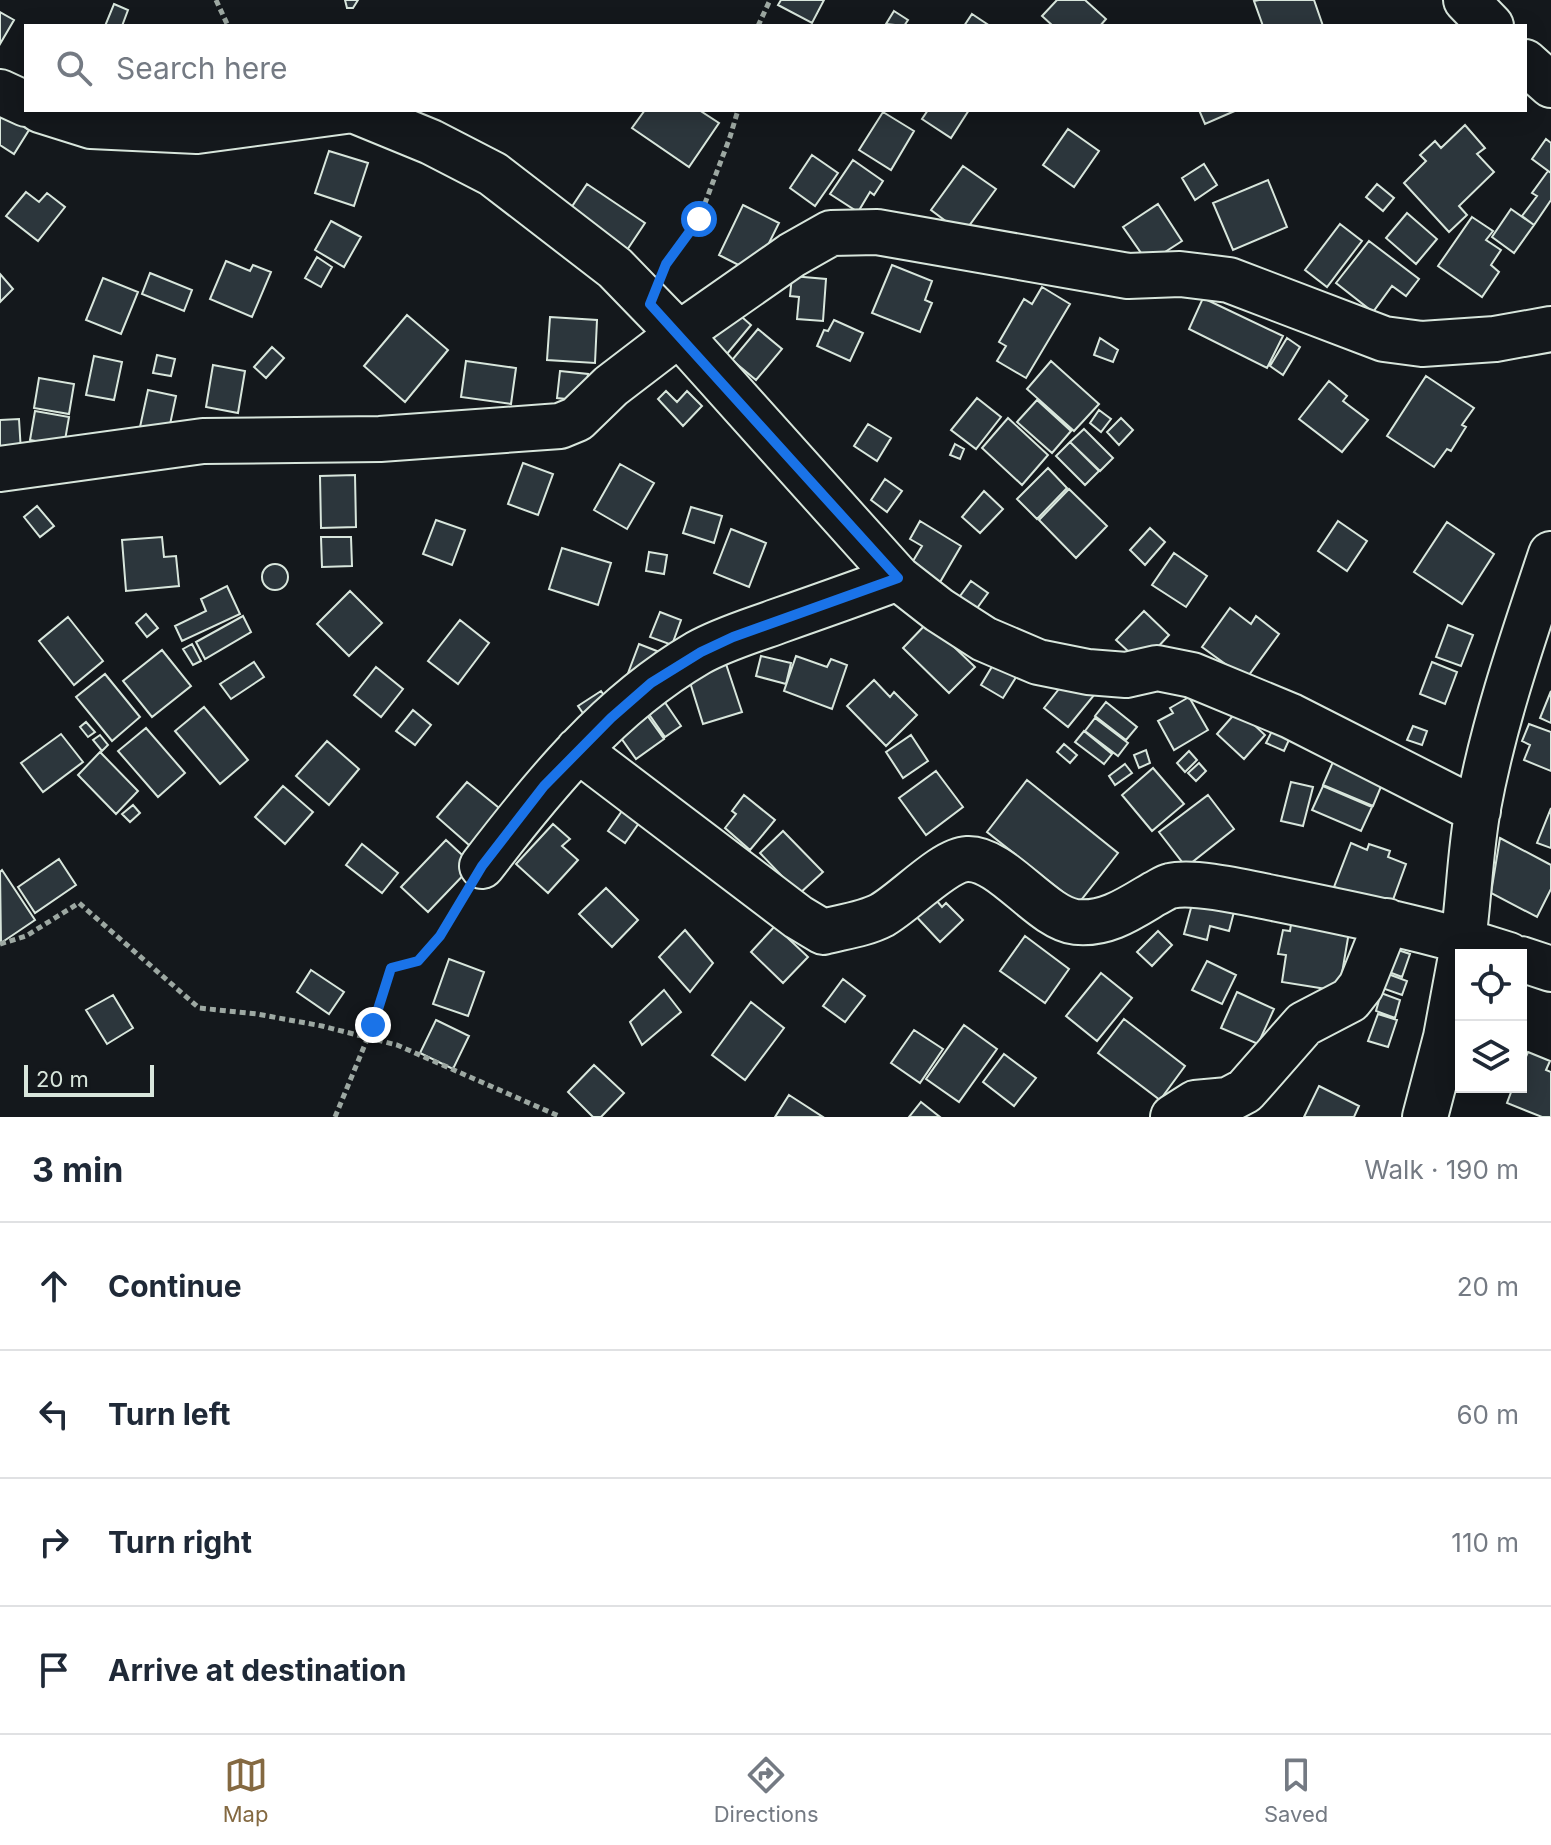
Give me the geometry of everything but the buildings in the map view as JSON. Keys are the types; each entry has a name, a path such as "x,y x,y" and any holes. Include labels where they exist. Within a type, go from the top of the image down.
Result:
{"street":[{"path":"1466,0 1489,24"},
{"path":"1527,64 1551,85"},
{"path":"0,92 24,103"},
{"path":"46,112 91,126 197,131 338,112"},
{"path":"358,112 431,142 493,174 615,268 898,578 984,639 1038,662 1088,672 1126,675 1157,668 1192,675 1291,716 1478,811"},
{"path":"0,469 203,441 380,439 560,426 577,419 611,386 664,319 831,233 877,232 1128,276 1180,274 1229,280 1384,339 1422,344 1495,339 1551,329"},
{"path":"1462,949 1478,811 1511,675 1551,554"},
{"path":"482,866 544,786 651,683 701,652 733,637 898,578"},
{"path":"578,750 798,917 823,932 879,917 913,894 944,867 965,858 984,861 1071,922 1093,923 1114,917 1170,886 1213,887 1387,921 1459,949"},
{"path":"1173,1117 1195,1103 1228,1100 1245,1091 1304,1024 1350,1000 1361,986 1387,921"},
{"path":"1527,961 1551,969"},
{"path":"1425,1117 1455,988"}],"path":[{"path":"216,0 227,24"},
{"path":"759,24 770,0"},
{"path":"664,319 666,264 699,219 737,112"},
{"path":"335,1117 368,1037 391,968 418,961 440,936 482,866"},
{"path":"0,944 26,936 79,903 199,1008 257,1014 397,1045 561,1117"}],"route":[{"path":"373,1025 391,968 418,961 440,936 482,866 544,786 611,718 651,683 701,652 733,637 898,578 650,304 666,264 699,219"}]}
